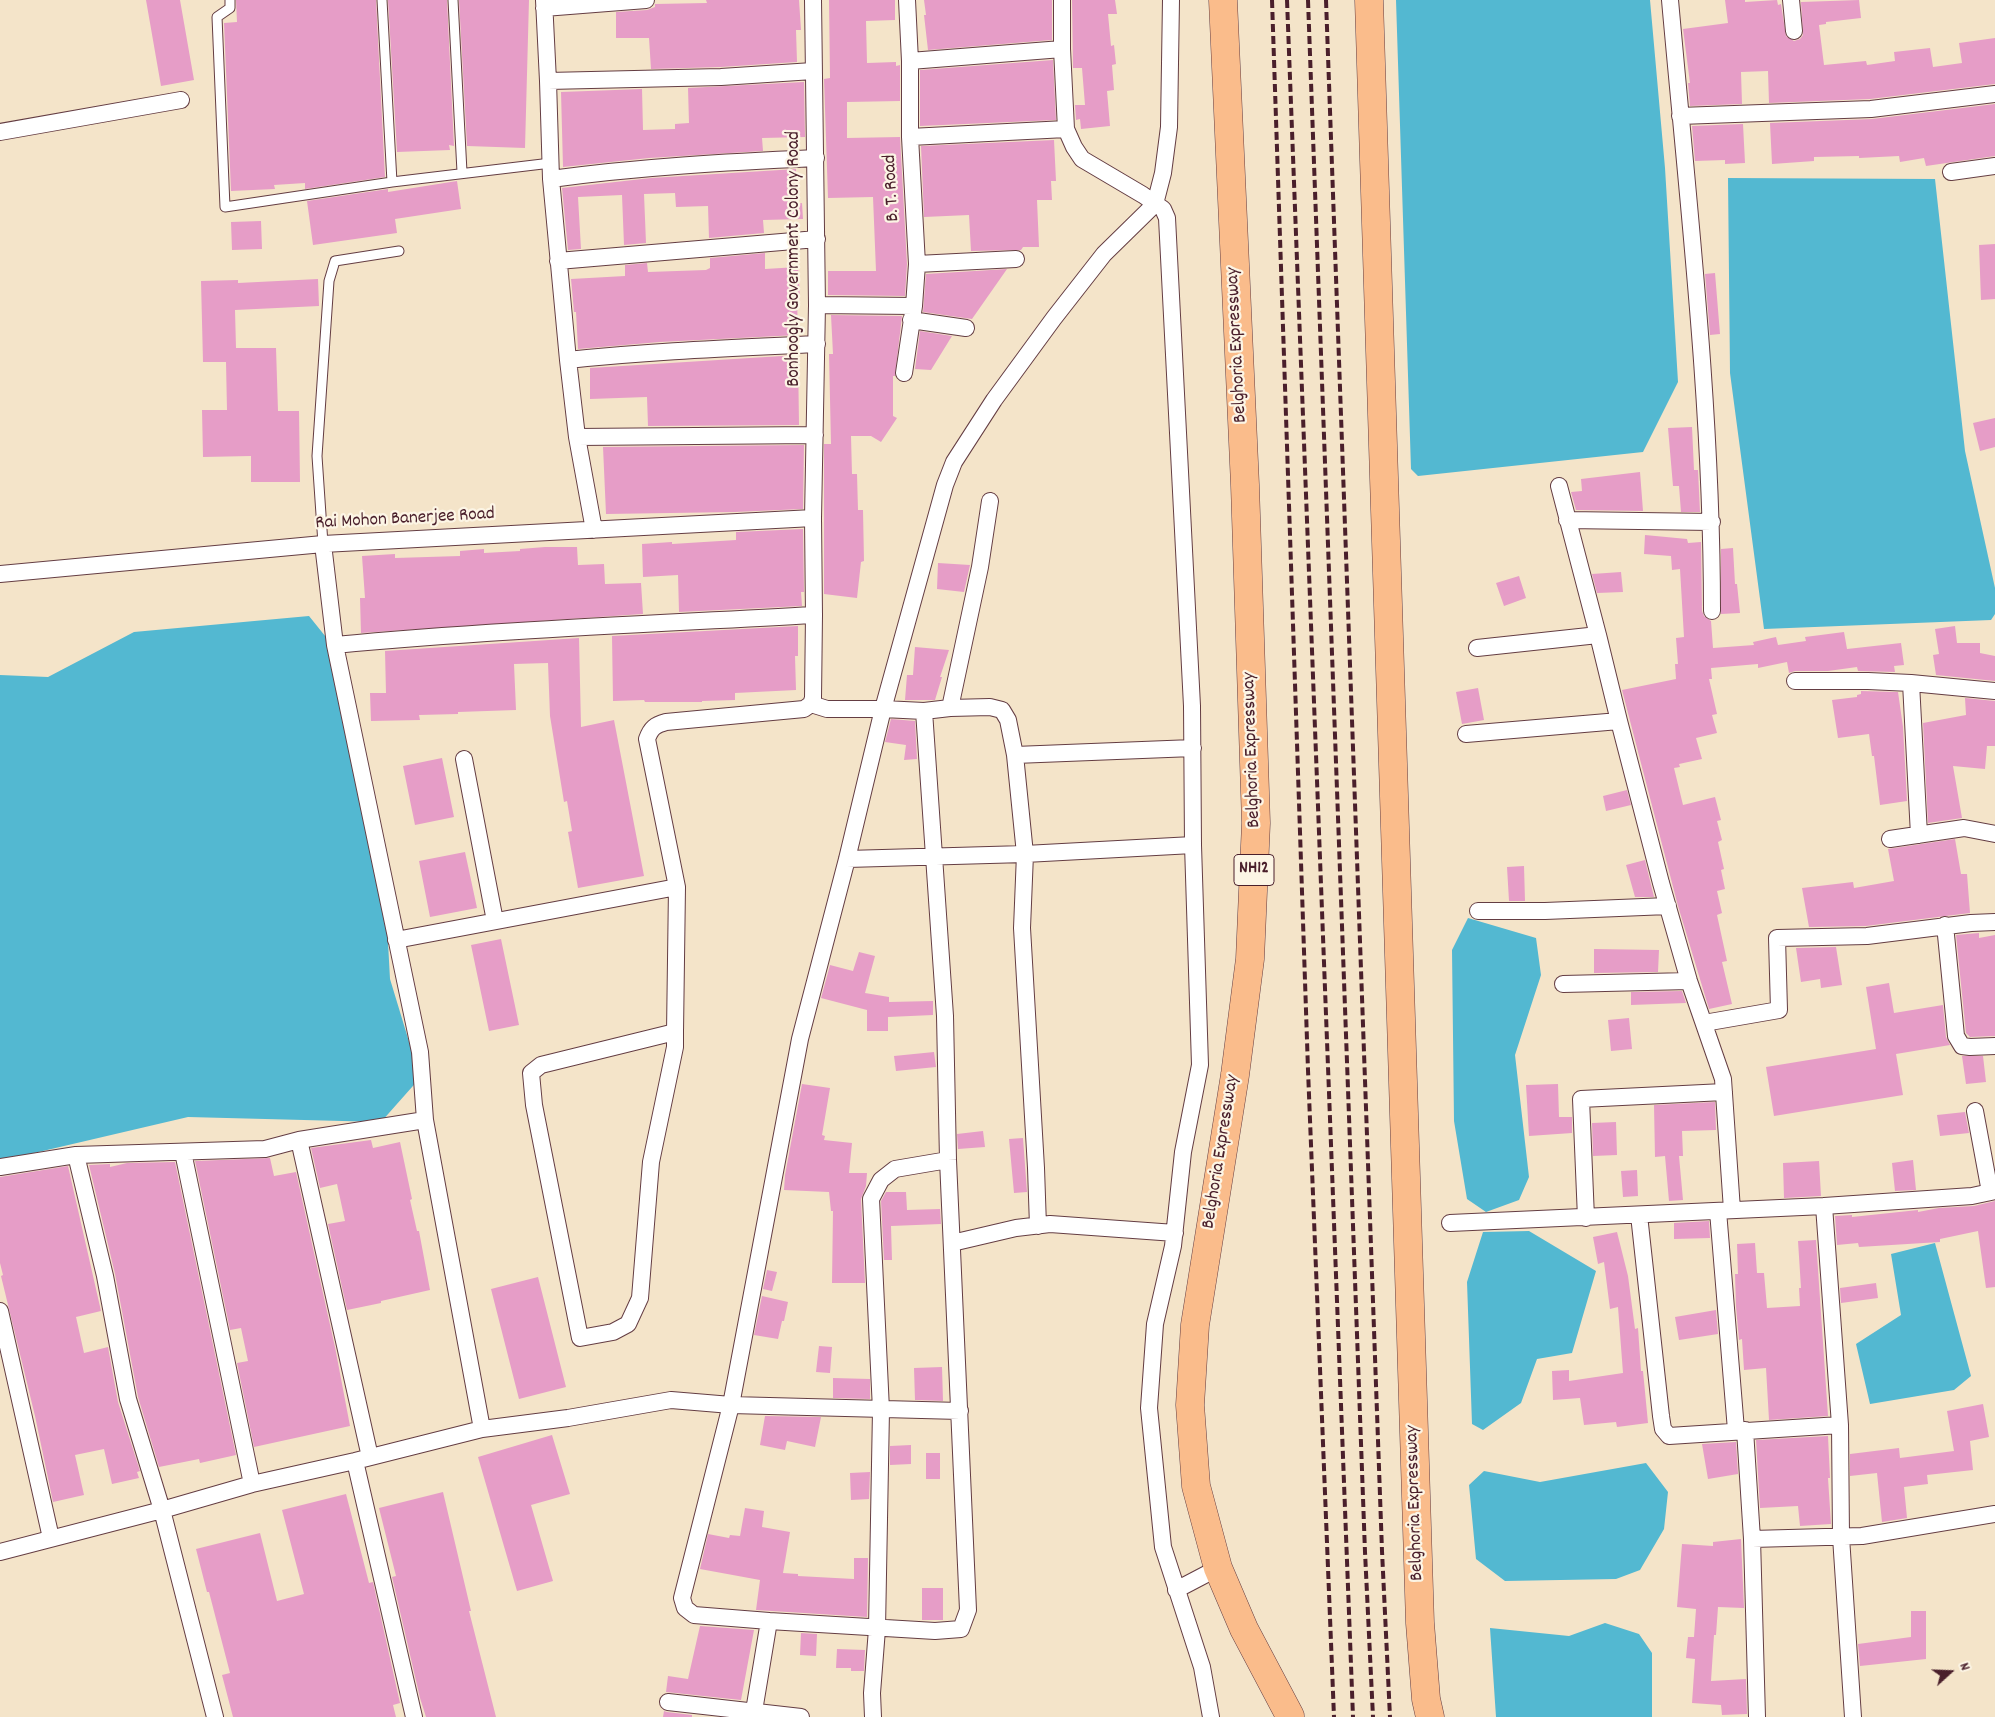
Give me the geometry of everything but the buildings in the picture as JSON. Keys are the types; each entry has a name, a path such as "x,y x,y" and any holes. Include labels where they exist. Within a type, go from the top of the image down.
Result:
{"highway":[{"name":"Belghoria Expressway","path":"1223,0 1245,485 1256,823 1250,960 1235,1075 1195,1325 1190,1405 1196,1486 1218,1568 1244,1629 1290,1716"},
{"name":"Belghoria Expressway","path":"1369,0 1419,1613 1426,1699 1430,1717"}],"street":[{"path":"594,530 577,437 558,261 551,171 544,4 646,0"},
{"name":"Bonhoogly Government Colony Road","path":"810,704 813,698 813,518 818,305 813,0"},
{"name":"B. T. Road","path":"904,373 917,264 910,137 908,0"},
{"path":"1062,0 1062,50 1066,129 1074,147 1082,159 1162,209 1167,218 1192,706 1193,845 1200,1065 1183,1152 1175,1233 1155,1324 1149,1408 1163,1547 1202,1668 1211,1717"},
{"path":"924,711 945,1016 948,1160 968,1610 961,1629 952,1630 877,1629 694,1615 684,1608 682,1598 731,1405 800,1039 847,860 877,709 944,485 954,462 994,400 1054,318 1149,200 1163,172 1169,127 1171,0"},
{"path":"1670,0 1705,398 1712,522 1712,611"},
{"path":"1791,0 1794,31"},
{"path":"910,61 1062,50"},
{"path":"548,81 721,77 814,72"},
{"path":"1680,116 1871,108 1995,94"},
{"path":"0,132 180,100"},
{"path":"910,137 1066,129"},
{"path":"551,171 619,170 689,164 816,158"},
{"path":"1951,172 1995,166"},
{"path":"558,261 817,239"},
{"path":"917,264 1016,259"},
{"path":"818,305 912,313 966,328"},
{"path":"568,360 635,353 816,344"},
{"path":"577,437 815,435"},
{"path":"1559,486 1598,634 1618,721 1668,906 1689,981 1723,1079 1725,1210 1740,1430 1752,1539 1757,1717"},
{"path":"950,708 980,567 990,501"},
{"name":"Rai Mohon Banerjee Road","path":"0,574 323,544 813,518"},
{"path":"1567,520 1712,522"},
{"path":"323,544 335,646 420,1052 425,1120 482,1428"},
{"path":"335,646 425,636 814,616"},
{"path":"1477,648 1598,634"},
{"path":"1795,681 1911,683 1995,691"},
{"path":"1911,683 1919,835"},
{"path":"675,1032 541,1065 531,1073 534,1106 580,1338 613,1332 628,1324 640,1298 651,1162 675,1048 677,887 647,739 650,731 654,726 666,722 804,709 810,704 827,709 924,711 990,707 1002,710 1008,720 1015,755 1025,854 1022,928 1036,1159 1038,1226"},
{"path":"1466,734 1618,721"},
{"path":"1015,755 1192,748"},
{"path":"464,759 495,921"},
{"path":"1890,839 1964,828 1995,834"},
{"path":"847,860 1025,854 1193,845"},
{"path":"396,940 677,887"},
{"path":"1478,911 1545,911 1668,906"},
{"path":"1704,1024 1779,1010 1777,938 1866,936 1995,922"},
{"path":"1945,926 1956,1036 1962,1046 1970,1048 1995,1046"},
{"path":"1563,984 1689,981"},
{"path":"1586,1218 1581,1099 1724,1092"},
{"path":"1450,1224 1824,1206 1972,1196 1993,1192 1975,1111"},
{"path":"0,1168 76,1154 264,1149 299,1140 425,1120"},
{"path":"299,1140 414,1717"},
{"path":"183,1152 252,1484"},
{"path":"76,1154 105,1276 128,1399 162,1510 215,1717"},
{"path":"873,1717 872,1693 877,1629 881,1410 871,1199 881,1180 894,1169 948,1160"},
{"path":"1824,1206 1840,1425 1840,1537 1853,1717"},
{"path":"1639,1215 1664,1429 1670,1436 1678,1437 1740,1430 1840,1425"},
{"path":"952,1243 1016,1228 1050,1224 1175,1233"},
{"path":"0,1311 51,1538"},
{"path":"0,1552 162,1510 252,1484 362,1459 482,1428 568,1418 671,1400 731,1405 960,1411"},
{"path":"1752,1539 1862,1536 1995,1514"},
{"path":"1176,1590 1218,1568"},
{"path":"754,1714 769,1621"},
{"path":"668,1702 754,1714 801,1717"}],"lane":[{"path":"230,0 230,8 217,17 225,207 462,172 551,171"},
{"path":"382,0 392,182"},
{"path":"453,0 462,172"},
{"path":"323,544 318,456 329,282 335,261 399,251"}],"water":[{"path":"1396,0 1650,0 1665,168 1678,382 1643,452 1418,476 1411,469"},
{"path":"1728,178 1935,179 1965,451 1995,588 1995,614 1991,620 1764,629 1730,373"},
{"path":"309,616 342,657 383,851 390,979 420,1078 381,1122 188,1117 0,1161 0,675 48,677 134,632"},
{"path":"1468,918 1536,938 1541,975 1515,1055 1529,1177 1519,1200 1486,1212 1467,1199 1454,1121 1452,950"},
{"path":"1529,1231 1596,1271 1572,1353 1537,1359 1521,1403 1483,1430 1472,1424 1467,1282 1483,1232"},
{"path":"1935,1243 1971,1376 1954,1390 1870,1404 1856,1344 1901,1315 1891,1254"},
{"path":"1646,1463 1668,1492 1664,1529 1640,1570 1616,1579 1505,1581 1476,1559 1469,1485 1484,1471 1540,1482"},
{"path":"1605,1623 1639,1634 1652,1653 1652,1717 1496,1717 1490,1628 1569,1636"}],"railway":[{"path":"1272,0 1308,1070 1334,1717"},
{"path":"1287,0 1353,1717"},
{"path":"1308,0 1365,1552 1373,1717"},
{"path":"1326,0 1382,1551 1390,1717"}]}
